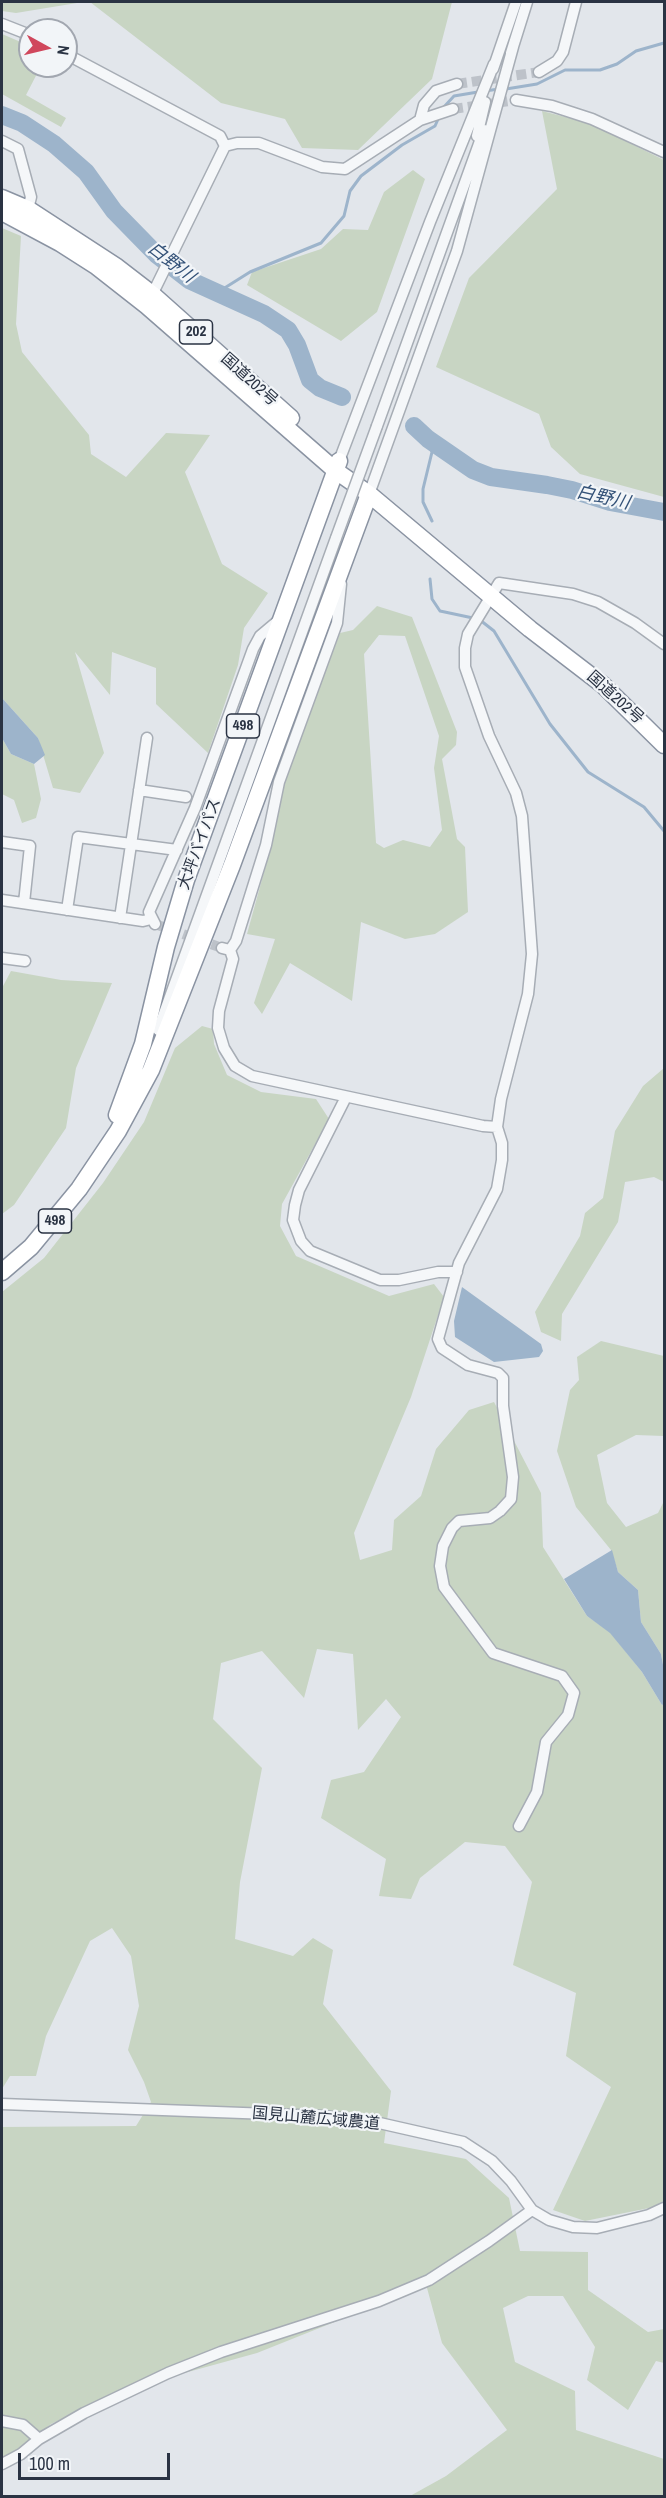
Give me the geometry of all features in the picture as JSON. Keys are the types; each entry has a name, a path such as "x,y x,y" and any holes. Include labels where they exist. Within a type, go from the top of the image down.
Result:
{"highway":[{"name":"国道202号","path":"2,198 28,209 75,238 150,300 369,494 530,629 603,685 664,745"},
{"name":"国道202号","path":"2,212 40,231 150,300"},
{"name":"大坪バイパス","path":"54,1222 95,1160 124,1102 143,1044 175,914 338,466"},
{"name":"大坪バイパス","path":"2,1272 31,1247 54,1222 98,1161 137,1099 163,1042 232,865 369,494"}],"street":[{"path":"338,466 429,222 494,64 516,2"},
{"path":"369,494 457,251 527,2"},
{"path":"538,72 557,61 563,52 576,2"},
{"path":"2,24 18,30"},
{"path":"98,1161 132,1098 149,1056 513,47"},
{"path":"78,60 220,136 225,146"},
{"path":"469,172 494,64"},
{"path":"420,120 424,105 436,91 457,84"},
{"path":"516,100 552,106 592,119 664,152"},
{"path":"150,300 225,146 237,143 259,143 322,167 345,170 420,120 453,109"},
{"path":"2,141 18,149 32,197 28,209"},
{"path":"344,559 337,623 279,782 266,845 236,941 226,949 233,959 219,1011 218,1028 224,1048 235,1066 252,1076 483,1126 497,1127"},
{"path":"519,1826 537,1792 546,1742 568,1716 574,1693 562,1676 493,1653 444,1587 441,1566 443,1546 452,1528 459,1521 480,1520 500,1511 511,1499 513,1477 503,1406 503,1378 498,1373 468,1365 442,1348 438,1339 459,1263 496,1189 502,1160 502,1143 497,1127 501,1099 528,994 532,954 522,816 516,794 489,736 465,667 465,648 468,634 499,583 573,594 598,602 635,623 664,644"},
{"path":"2,900 154,922 150,912 195,808 253,649 260,636 282,618"},
{"path":"120,918 147,738"},
{"path":"139,790 186,797"},
{"path":"68,910 78,837 177,850"},
{"path":"2,842 30,846 24,903"},
{"path":"2,958 25,961"},
{"path":"346,1097 299,1190 293,1220 300,1241 310,1251 380,1280 399,1280 438,1272 457,1272"},
{"name":"国見山麓広域農道","path":"2,2104 323,2116 412,2130 463,2142 482,2155 511,2181 532,2210 549,2220 573,2227 597,2228 649,2216 664,2208"},
{"path":"2,2464 21,2454 39,2439 84,2414 168,2373 221,2352 379,2301 429,2280 532,2210"},
{"path":"2,2421 22,2425 39,2439"}],"green space":[{"path":"2,2 83,2 16,13 2,11"},
{"path":"90,2 452,2 432,79 358,150 302,148 285,119 221,103"},
{"path":"2,34 18,41 18,78 35,78 26,95 66,118 61,127 2,94"},
{"path":"542,111 589,123 664,160 664,497 580,474 551,447 539,414 436,367 469,278 557,189"},
{"path":"413,170 425,179 377,312 341,341 247,285 252,272 321,249 343,229 368,230 384,192"},
{"path":"2,228 21,236 16,324 22,352 89,435 91,454 126,477 166,433 210,435 185,472 222,564 268,593 244,628 238,665 208,753 156,704 156,668 112,652 110,695 75,652 104,753 80,793 53,788 38,738 2,698"},
{"path":"377,606 412,617 457,732 456,745 442,759 457,839 465,847 468,912 435,934 405,939 361,922 352,1001 290,963 262,1014 254,1003 275,939 247,934 272,843 284,779 340,633 353,630","holes":["379,635 405,636 439,736 434,768 442,830 430,847 403,840 384,848 376,843 364,654"]},
{"path":"2,738 11,754 34,764 41,799 36,818 22,823 14,800 2,794"},
{"path":"11,971 61,980 112,983 76,1068 66,1128 14,1205 2,1214 2,988"},
{"path":"202,1026 213,1029 214,1044 227,1075 261,1092 316,1099 329,1119 282,1204 280,1226 296,1256 389,1296 434,1284 444,1297 411,1397 354,1533 360,1560 392,1550 394,1520 421,1496 436,1449 469,1410 494,1402 541,1493 543,1547 587,1616 610,1632 642,1672 662,1705 664,1704 664,2205 585,2221 553,2210 611,2087 566,2056 576,1993 513,1965 532,1882 505,1846 465,1842 420,1878 411,1899 379,1896 386,1859 321,1818 331,1780 364,1772 401,1717 386,1699 358,1730 353,1654 317,1649 304,1698 262,1651 221,1663 213,1719 262,1768 240,1882 235,1939 293,1956 313,1938 333,1950 323,2004 391,2091 384,2143 466,2159 509,2198 520,2251 588,2252 588,2290 648,2332 664,2329 664,2363 656,2361 628,2410 587,2380 595,2347 563,2296 528,2296 503,2308 515,2362 575,2391 576,2430 664,2459 664,2496 410,2496 446,2476 507,2430 442,2343 424,2277 352,2315 257,2353 119,2391 51,2424 2,2462 2,2127 136,2126 151,2102 128,2050 139,2006 131,1956 112,1928 90,1941 46,2036 36,2076 10,2076 2,2089 2,1292 44,1258 103,1183 144,1122 175,1048"},
{"path":"664,1068 664,1182 654,1177 625,1182 618,1222 562,1314 561,1341 541,1332 535,1312 580,1236 585,1213 603,1198 615,1131 643,1086"},
{"path":"601,1341 664,1356 664,1436 636,1435 597,1455 607,1503 626,1527 658,1513 664,1501 664,1670 661,1654 641,1622 638,1590 618,1572 611,1550 576,1507 557,1451 570,1390 579,1380 577,1357"}],"water":[{"path":"2,698 38,738 45,755 34,764 11,754 2,738"},
{"path":"462,1287 541,1344 543,1351 539,1357 494,1362 455,1337 454,1321"},
{"path":"612,1550 618,1572 638,1590 641,1622 661,1654 664,1670 664,1704 662,1705 642,1672 610,1633 587,1616 564,1579"}],"waterway":[{"path":"506,89 537,84 565,70 600,70 617,64 636,51 664,43"},
{"path":"485,91 499,89"},
{"path":"443,108 454,96 478,92"},
{"name":"白野川","path":"2,115 22,123 54,144 86,172 114,211 157,255 189,280 264,314 288,330 297,345 310,380 320,388 342,397"},
{"path":"215,294 250,272 321,243 344,216 350,191 361,176 402,145 435,126 439,117"},
{"name":"白野川","path":"414,426 428,439 473,470 491,477 572,490 610,502 664,512"},
{"path":"428,439 432,452 423,489 423,502 432,521"},
{"path":"430,579 432,599 440,611 473,618"},
{"path":"480,620 494,631 550,724 588,772 644,807 664,831"}],"tunnel":[{"path":"457,84 539,72"},
{"path":"453,109 516,100"},
{"path":"155,924 222,948"}]}
